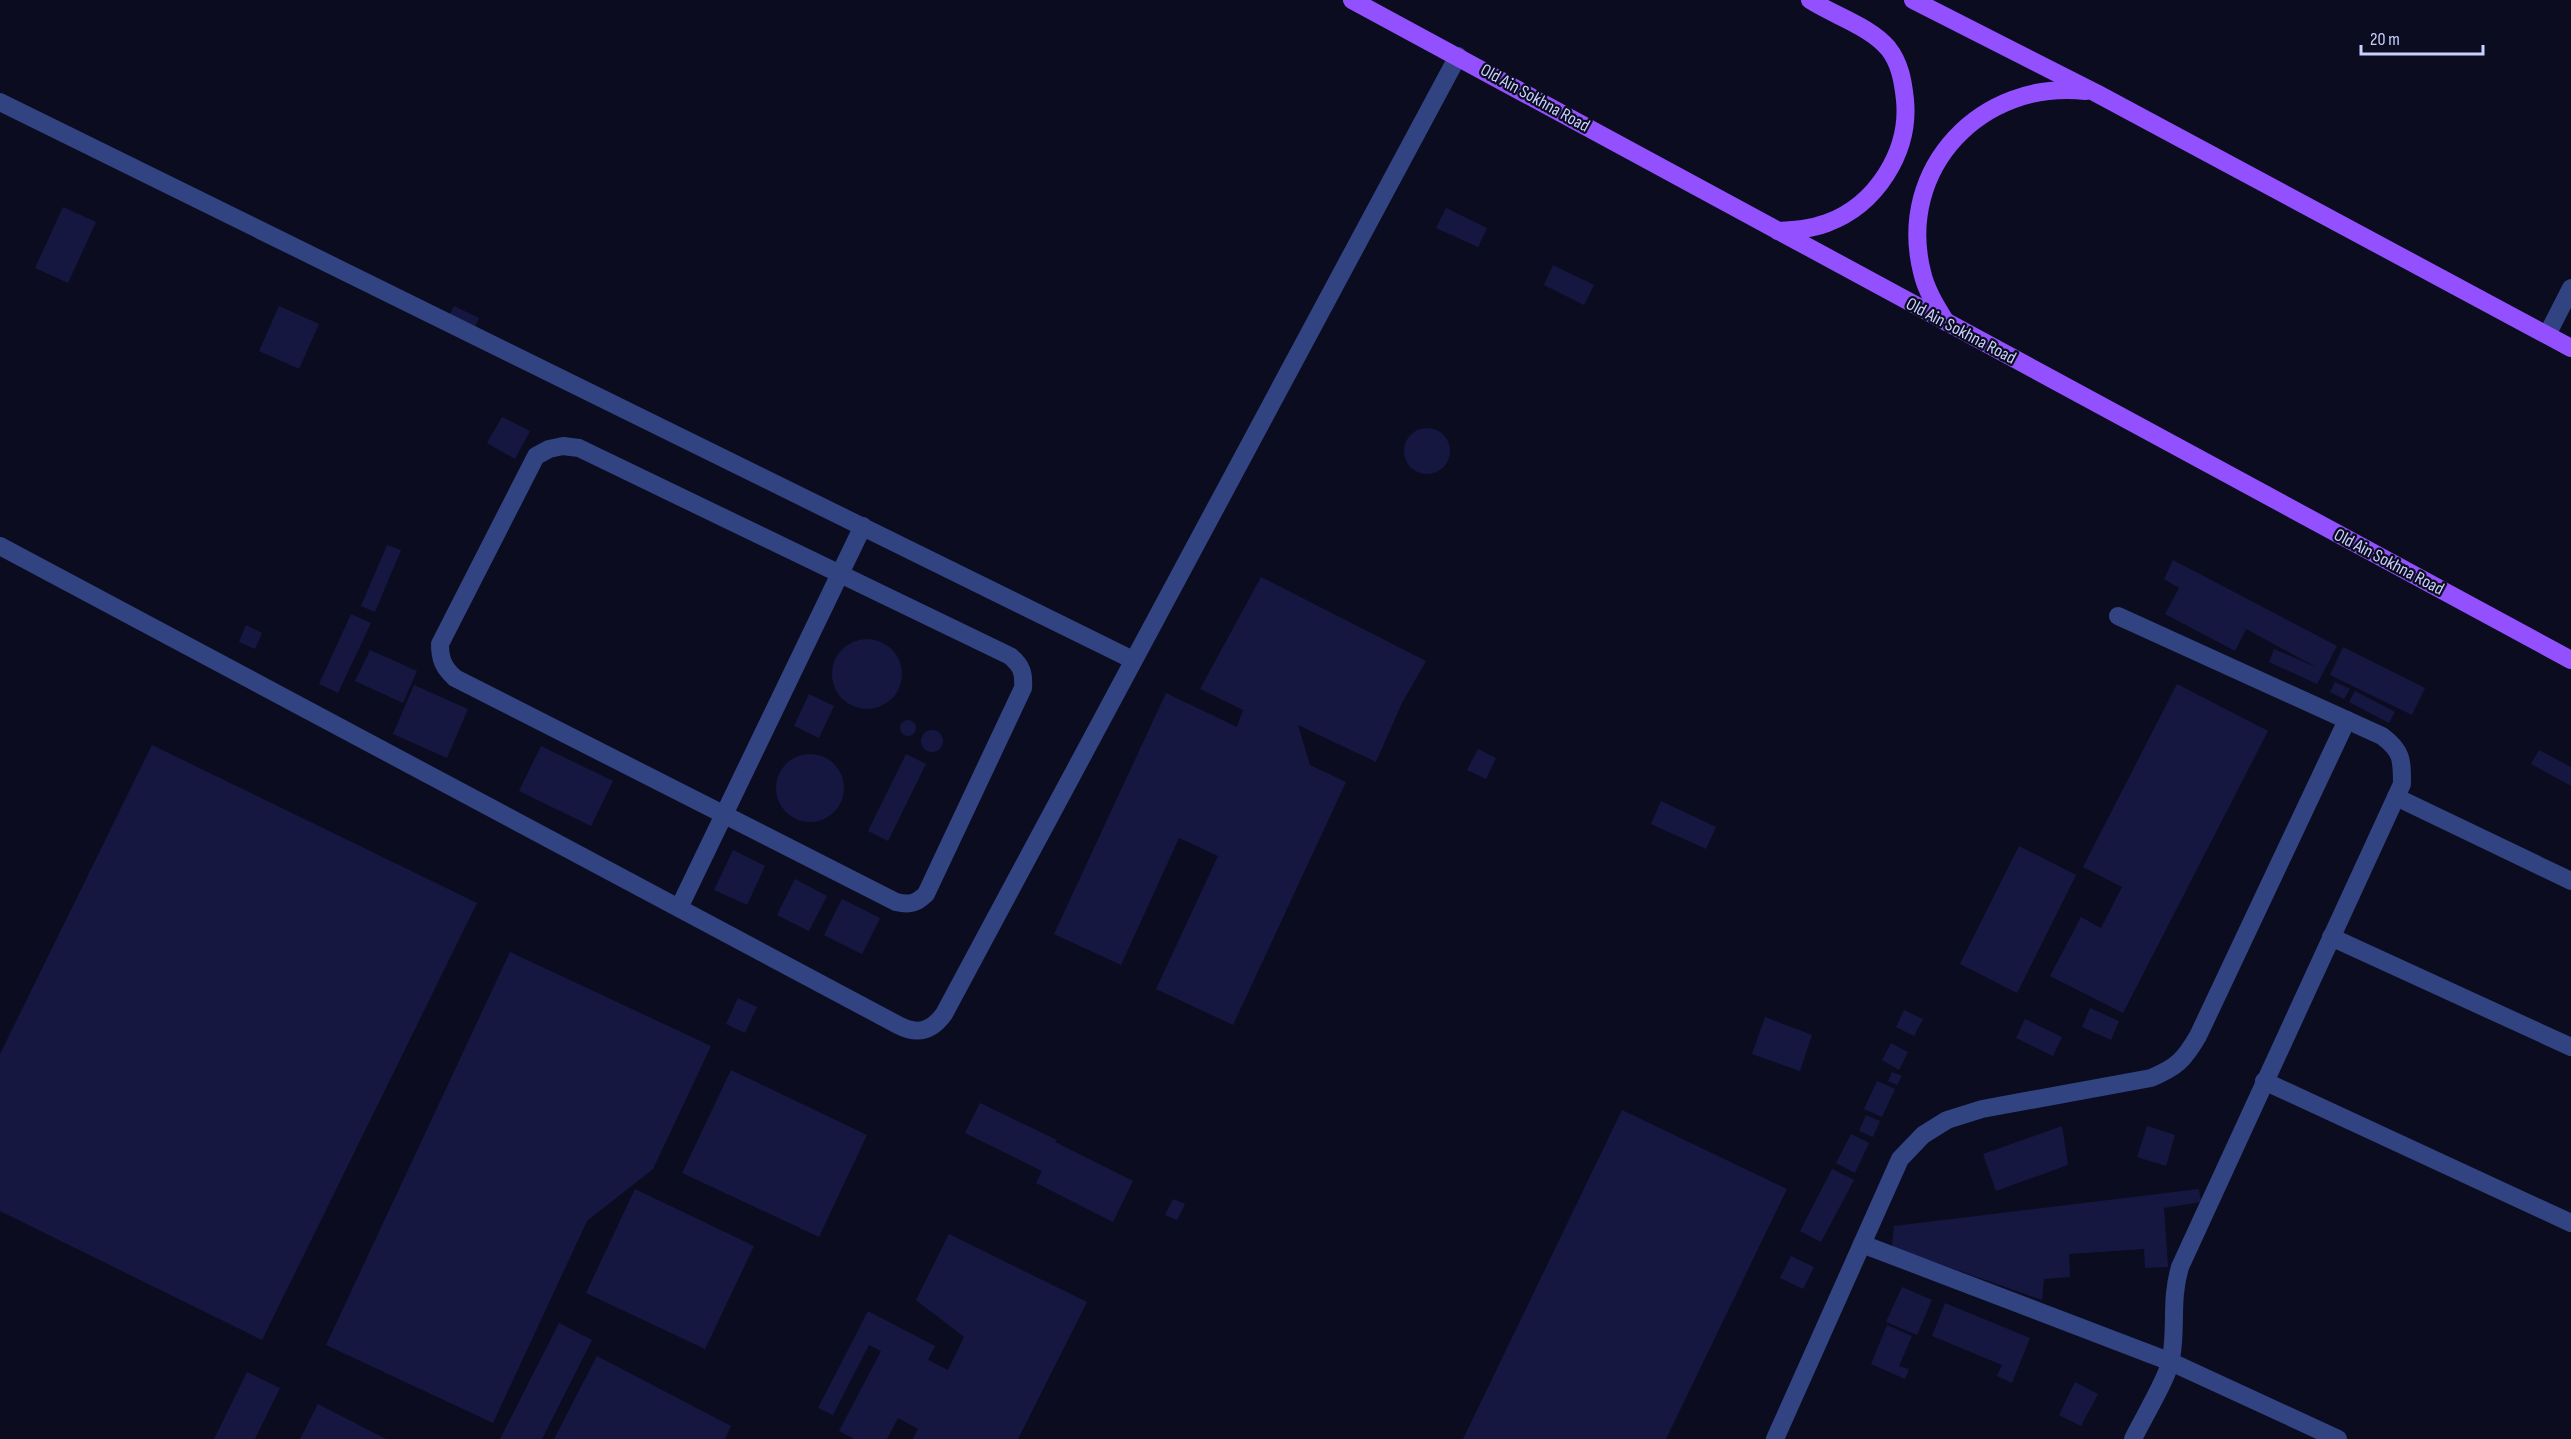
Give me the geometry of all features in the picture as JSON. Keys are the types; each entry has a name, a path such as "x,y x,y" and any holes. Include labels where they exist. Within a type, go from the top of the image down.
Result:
{"main road":[{"name":"Old Ain Sokhna Road","path":"1352,0 2571,660"},
{"path":"1778,231 1803,230 1828,223 1871,195 1887,175 1898,152 1904,130 1906,107 1904,85 1897,62 1889,49 1878,38 1810,0"},
{"path":"1913,0 2096,93 2571,348"},
{"path":"1946,322 1925,282 1917,246 1918,219 1923,192 1934,167 1949,144 1968,124 1990,108 2015,97 2060,90 2096,93"}],"lane":[{"path":"0,546 910,1031 923,1031 935,1026 944,1014 1458,56"},
{"path":"0,102 1133,660"},
{"path":"2547,335 2571,288"},
{"path":"563,446 579,448 841,573 1010,656 1021,665 1024,677 1023,688 926,894 918,902 907,905 896,902 724,814 455,678 444,669 440,657 440,644 536,456 549,449 563,446"},
{"path":"679,908 864,526"},
{"path":"2118,616 2382,736 2397,747 2402,764 2402,784 2180,1267 2174,1287 2174,1335 2171,1362 2133,1439"},
{"path":"1775,1439 1900,1159 1923,1135 1947,1120 1982,1109 2151,1078 2167,1071 2185,1058 2198,1036 2347,720"},
{"path":"2396,797 2571,882"},
{"path":"2331,937 2571,1047"},
{"path":"2264,1082 2571,1224"},
{"path":"1862,1244 2171,1362 2338,1439"}],"building":[{"path":"63,207 96,222 68,283 35,268"},
{"path":"1446,208 1487,228 1478,247 1436,228"},
{"path":"1553,265 1594,285 1584,305 1544,285"},
{"path":"279,306 319,324 299,369 259,351"},
{"path":"454,306 479,318 473,331 447,320"},
{"path":"502,417 530,431 515,459 487,443"},
{"path":"1427,428 1443,435 1450,451 1443,467 1427,474 1411,467 1404,451 1411,435"},
{"path":"387,545 401,550 375,612 361,606"},
{"path":"2173,560 2337,646 2317,684 2269,662 2274,649 2318,668 2246,629 2235,651 2165,614 2179,588 2164,579"},
{"path":"1261,577 1426,661 1402,703 1376,762 1298,725 1310,765 1346,782 1233,1025 1156,989 1218,856 1179,838 1121,965 1054,934 1166,693 1237,727 1243,710 1200,689"},
{"path":"351,614 371,623 338,693 319,684"},
{"path":"246,625 262,633 255,649 239,642"},
{"path":"867,639 880,642 892,649 899,661 902,674 899,687 892,699 880,706 867,709 854,706 842,699 835,687 832,674 835,661 842,649 854,642"},
{"path":"2343,647 2425,688 2412,715 2330,675"},
{"path":"370,650 417,671 403,703 355,681"},
{"path":"2335,682 2350,689 2344,699 2330,692"},
{"path":"2177,684 2268,731 2123,1013 2050,976 2081,917 2101,928 2122,887 2083,867"},
{"path":"414,685 468,709 447,758 393,734"},
{"path":"2355,691 2395,712 2389,723 2349,702"},
{"path":"809,694 834,706 819,738 794,726"},
{"path":"905,720 911,720 916,728 914,734 905,736 900,731 900,725"},
{"path":"932,730 940,733 943,741 940,749 932,752 924,749 921,741 924,733"},
{"path":"152,745 477,903 262,1340 0,1211 0,1054"},
{"path":"541,746 613,781 591,826 519,791"},
{"path":"1478,749 1496,758 1486,779 1467,770"},
{"path":"2539,750 2571,767 2571,786 2531,764"},
{"path":"810,754 823,757 834,764 841,775 844,788 841,801 834,812 823,819 810,822 797,819 786,812 779,801 776,788 779,775 786,764 797,757"},
{"path":"906,754 926,764 888,841 868,831"},
{"path":"1661,801 1716,827 1706,849 1651,824"},
{"path":"2019,846 2076,875 2017,993 1960,964"},
{"path":"733,850 765,866 747,905 714,890"},
{"path":"795,879 827,896 809,931 777,915"},
{"path":"842,899 880,918 862,954 824,935"},
{"path":"510,952 711,1046 653,1169 587,1221 493,1423 326,1345"},
{"path":"738,998 757,1007 745,1033 726,1024"},
{"path":"2090,1008 2119,1021 2111,1040 2082,1027"},
{"path":"1904,1010 1923,1019 1914,1036 1896,1027"},
{"path":"1765,1017 1812,1035 1800,1071 1752,1054"},
{"path":"2025,1019 2062,1037 2053,1056 2016,1038"},
{"path":"1891,1043 1908,1052 1899,1070 1882,1060"},
{"path":"731,1070 867,1135 819,1237 682,1173"},
{"path":"1892,1072 1902,1076 1897,1085 1888,1081"},
{"path":"1877,1081 1895,1089 1882,1117 1864,1109"},
{"path":"980,1103 1057,1140 1055,1142 1133,1181 1113,1222 1036,1183 1042,1171 965,1133"},
{"path":"1622,1110 1787,1189 1666,1439 1463,1439"},
{"path":"1866,1115 1880,1121 1873,1137 1859,1131"},
{"path":"2062,1126 2068,1165 1996,1191 1983,1154"},
{"path":"2147,1126 2175,1135 2166,1166 2137,1157"},
{"path":"1851,1134 1869,1143 1855,1173 1836,1163"},
{"path":"1832,1169 1854,1180 1821,1242 1800,1231"},
{"path":"635,1189 754,1246 705,1349 586,1293"},
{"path":"2199,1189 2201,1202 2164,1208 2168,1267 2145,1268 2144,1249 2069,1254 2070,1277 2044,1279 2042,1300 1892,1247 1894,1226"},
{"path":"1173,1199 1185,1204 1177,1220 1165,1215"},
{"path":"949,1234 1087,1302 1018,1439 913,1439 918,1429 898,1418 887,1439 854,1439 839,1431 881,1351 869,1345 833,1415 818,1408 868,1311 935,1346 928,1360 948,1370 964,1337 916,1300"},
{"path":"1791,1256 1814,1267 1803,1289 1780,1278"},
{"path":"1902,1287 1932,1300 1917,1335 1886,1322"},
{"path":"1945,1303 2030,1338 2012,1383 1997,1376 2002,1365 1932,1336"},
{"path":"559,1323 592,1340 542,1439 500,1439"},
{"path":"1887,1325 1912,1336 1899,1366 1909,1369 1905,1379 1871,1364"},
{"path":"597,1356 731,1426 725,1439 554,1439"},
{"path":"247,1372 280,1388 255,1439 214,1439"},
{"path":"2075,1382 2098,1394 2081,1426 2059,1415"},
{"path":"318,1404 386,1439 300,1439"}]}
